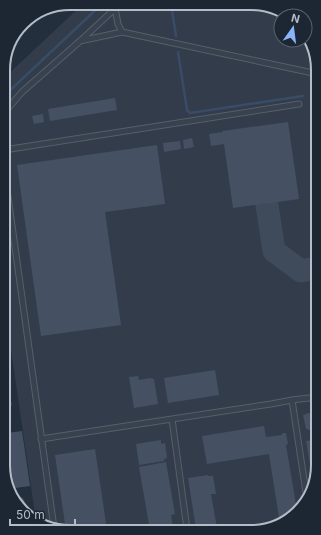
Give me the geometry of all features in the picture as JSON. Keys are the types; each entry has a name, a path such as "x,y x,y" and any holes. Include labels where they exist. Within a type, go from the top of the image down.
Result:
{"lane":[{"path":"10,105 22,92 113,10"},
{"path":"115,10 118,24 122,32"},
{"path":"79,42 122,32 311,73"},
{"path":"10,149 300,104"},
{"path":"10,212 53,522"},
{"path":"41,439 311,398"},
{"path":"292,400 305,491"},
{"path":"172,419 187,525"}],"shaded area":[{"path":"77,10 251,10 273,15 273,48 306,48 310,58 311,70 311,469 306,488 299,501 281,517 263,524 251,525 70,525 55,523 40,517 35,514 10,343 10,72"}],"building":[{"path":"115,98 117,110 50,121 48,109"},
{"path":"43,114 44,122 34,124 32,116"},
{"path":"288,122 299,199 233,208 224,144 211,146 209,134"},
{"path":"192,138 194,147 184,149 183,140"},
{"path":"180,141 181,149 164,152 163,143"},
{"path":"157,145 165,204 105,212 121,325 41,336 17,165"},
{"path":"215,370 219,395 168,403 164,378"},
{"path":"138,376 139,380 150,378 154,379 158,404 134,408 129,377"},
{"path":"311,413 311,430 306,429 303,415"},
{"path":"264,426 266,437 286,433 288,444 286,445 296,504 287,513 279,518 269,454 207,464 202,436"},
{"path":"22,431 30,486 15,488 11,477 10,433"},
{"path":"161,440 161,444 165,443 167,458 164,459 164,461 139,465 136,444"},
{"path":"311,440 311,470 306,441"},
{"path":"95,449 106,525 65,524 55,455"},
{"path":"166,462 175,514 171,515 172,525 149,525 139,467"},
{"path":"208,475 213,476 216,494 211,494 216,525 195,525 188,478"}],"waterway":[{"path":"10,90 96,10"},
{"path":"172,10 176,36"},
{"path":"178,52 187,110 190,113 303,96"}],"taxiway":[{"path":"267,205 274,251 301,271 311,269"}]}
